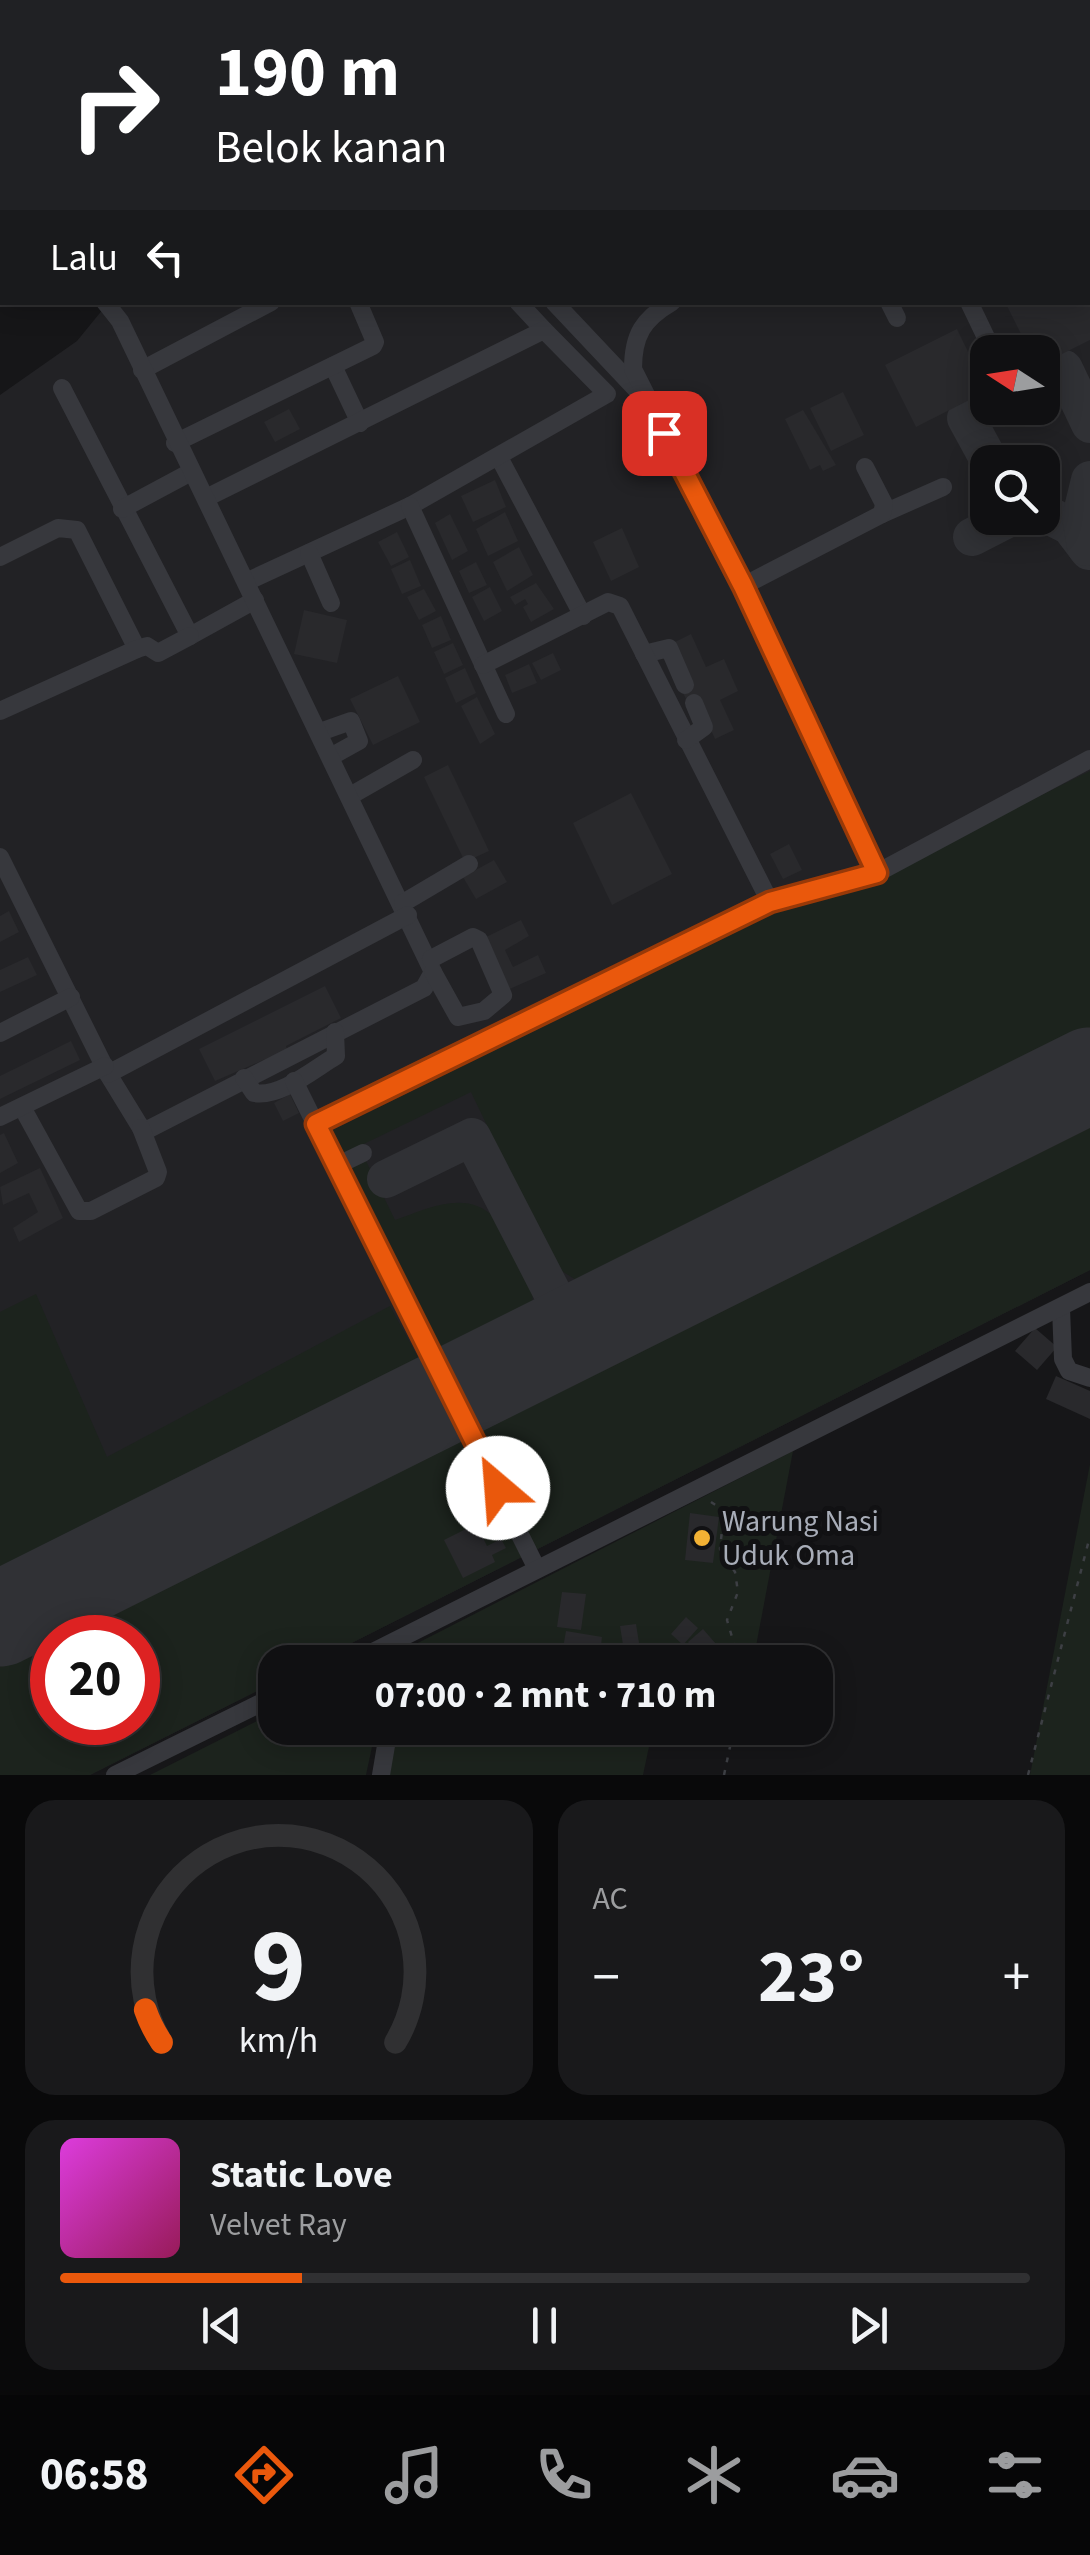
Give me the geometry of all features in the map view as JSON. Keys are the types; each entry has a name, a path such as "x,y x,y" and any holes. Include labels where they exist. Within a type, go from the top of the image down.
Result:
{"street":[{"path":"107,305 120,321 175,443 206,498 432,966 424,988 149,1129 141,1128"},
{"path":"142,370 265,305"},
{"path":"175,443 375,342 361,305"},
{"path":"246,582 410,506 500,459 608,394 521,305"},
{"path":"557,305 648,402"},
{"path":"667,305 646,319 633,344 633,368 743,586 877,873"},
{"path":"970,305 985,335"},
{"path":"206,498 544,330"},
{"path":"332,366 360,423"},
{"path":"62,388 190,636"},
{"path":"500,459 583,616"},
{"path":"865,467 884,504 882,514"},
{"path":"122,509 191,472"},
{"path":"743,586 943,486"},
{"path":"410,506 506,714"},
{"path":"0,557 58,528 77,530 137,649"},
{"path":"308,553 330,603"},
{"path":"0,711 137,649 147,646 158,653 255,600"},
{"path":"483,664 608,602 620,606 770,902"},
{"path":"644,654 668,648 685,685"},
{"path":"686,740 704,727 694,703"},
{"path":"320,732 350,721 358,740 332,756"},
{"path":"316,1124 770,902 877,873 1090,759"},
{"path":"350,796 414,760"},
{"path":"0,858 7,888 141,1128 158,1172 156,1178 91,1211 79,1211 22,1106"},
{"path":"0,1117 106,1070 406,909 468,864"},
{"path":"0,1033 71,997"},
{"path":"244,1078 254,1093 264,1094 294,1081 336,1056 334,1032"},
{"path":"294,1081 537,1568"},
{"path":"336,1166 362,1154"},
{"path":"392,1645 537,1568 1090,1292"},
{"path":"1061,1308 1063,1359 1068,1371 1090,1378"},
{"path":"496,1528 514,1519"},
{"path":"114,1775 258,1704"},
{"path":"381,1775 386,1745"}],"path":[{"path":"692,1491 724,1511 720,1549 735,1572 738,1592 727,1620 735,1645"},
{"path":"1028,1775 1090,1536"},
{"path":"724,1775 730,1745"}],"shaded area":[{"path":"106,305 1090,305 1090,1270 348,1645 258,1645 258,1691 160,1740 160,1615 30,1615 30,1745 150,1745 90,1775 0,1775 0,395 77,341"},
{"path":"1090,771 1090,1058 616,1291 593,1290 555,1267 471,1092 339,1156 329,1132 781,908 875,878"},
{"path":"1090,1095 1090,1270 348,1645 258,1645 258,1691 160,1740 160,1615 50,1615"},
{"path":"365,1159 395,1220 435,1206 467,1203 493,1216 507,1230 528,1269 532,1289 532,1310 526,1328 513,1343 444,1378 343,1171"},
{"path":"36,1294 107,1457 390,1306 432,1383 0,1600 0,1312"},
{"path":"793,1451 756,1645 414,1645"},
{"path":"1090,1464 1090,1775 1030,1775"},
{"path":"30,1625 30,1745 150,1745 90,1775 0,1775 0,1640"},
{"path":"258,1721 258,1745 372,1745 366,1775 150,1775"},
{"path":"386,1745 649,1745 643,1775 383,1775"}],"building":[{"path":"1009,305 1090,305 1090,340 1060,355 1060,335 1022,335"},
{"path":"957,329 970,356 970,400 916,427 885,365"},
{"path":"843,392 864,435 831,451 810,408"},
{"path":"289,409 300,429 275,442 264,422"},
{"path":"803,410 836,465 823,471 820,465 810,470 785,419"},
{"path":"495,480 506,507 473,522 461,496"},
{"path":"505,512 518,541 488,556 476,529"},
{"path":"450,514 468,551 452,560 435,523"},
{"path":"622,528 639,567 611,581 593,542"},
{"path":"397,532 409,557 391,566 378,542"},
{"path":"519,547 533,575 507,591 493,562"},
{"path":"410,560 421,586 402,594 391,569"},
{"path":"476,562 487,585 469,593 459,571"},
{"path":"536,583 554,609 531,622 523,607 528,604 525,599 515,605 510,597"},
{"path":"490,587 502,611 484,621 472,597"},
{"path":"424,589 436,611 419,620 407,597"},
{"path":"304,610 347,620 337,663 294,654"},
{"path":"441,616 451,640 432,648 422,625"},
{"path":"691,634 706,667 724,659 738,691 720,700 734,730 715,739 698,701 689,705 680,687 673,643"},
{"path":"453,643 463,665 444,674 434,652"},
{"path":"553,653 561,670 541,680 532,663"},
{"path":"529,664 537,683 512,693 505,675"},
{"path":"465,668 476,693 456,703 445,678"},
{"path":"398,676 420,722 373,745 350,699"},
{"path":"477,697 495,734 480,744 461,706"},
{"path":"448,765 489,851 465,862 424,777"},
{"path":"631,793 672,874 612,905 573,823"},
{"path":"789,844 802,870 783,879 770,854"},
{"path":"494,860 507,882 476,899 463,877"},
{"path":"9,911 19,932 0,942 0,916"},
{"path":"521,920 529,936 505,950 513,967 538,955 546,973 505,991 482,939"},
{"path":"28,957 37,975 0,992 0,970"},
{"path":"325,986 341,1018 286,1046 287,1050 215,1081 199,1049"},
{"path":"71,1041 80,1060 0,1099 0,1076"},
{"path":"290,1094 299,1113 283,1121 274,1103"},
{"path":"4,1133 18,1163 0,1173 0,1135"},
{"path":"40,1168 63,1218 19,1242 13,1228 38,1212 29,1193 3,1205 0,1187"},
{"path":"1035,1328 1057,1347 1037,1370 1015,1351"},
{"path":"1056,1376 1090,1391 1090,1419 1046,1399"},
{"name":"Warung Nasi Uduk Oma","path":"690,1513 719,1517 713,1563 685,1560"},
{"path":"476,1524 487,1546 501,1539 506,1548 492,1555 495,1562 463,1578 444,1540"},
{"path":"562,1592 586,1594 581,1630 557,1627"},
{"path":"686,1617 698,1628 683,1645 671,1634"},
{"path":"636,1624 639,1645 623,1645 620,1626"},
{"path":"703,1629 716,1644 691,1645 688,1642"},
{"path":"566,1631 602,1637 601,1645 564,1645"}],"taxiway":[{"path":"1064,369 1090,424"},
{"path":"966,418 981,445"},
{"path":"1086,547 1081,517 1090,480"},
{"path":"1060,521 1070,526 1089,551"},
{"path":"972,537 976,535"},
{"path":"386,1179 472,1137 573,1333"}],"runway":[{"path":"0,1619 1090,1075"}],"place":[{"name":"Warung Nasi Uduk Oma","path":"702,1538"}],"route":[{"path":"498,1488 316,1124 770,902 877,873 743,586 664,433"}]}
